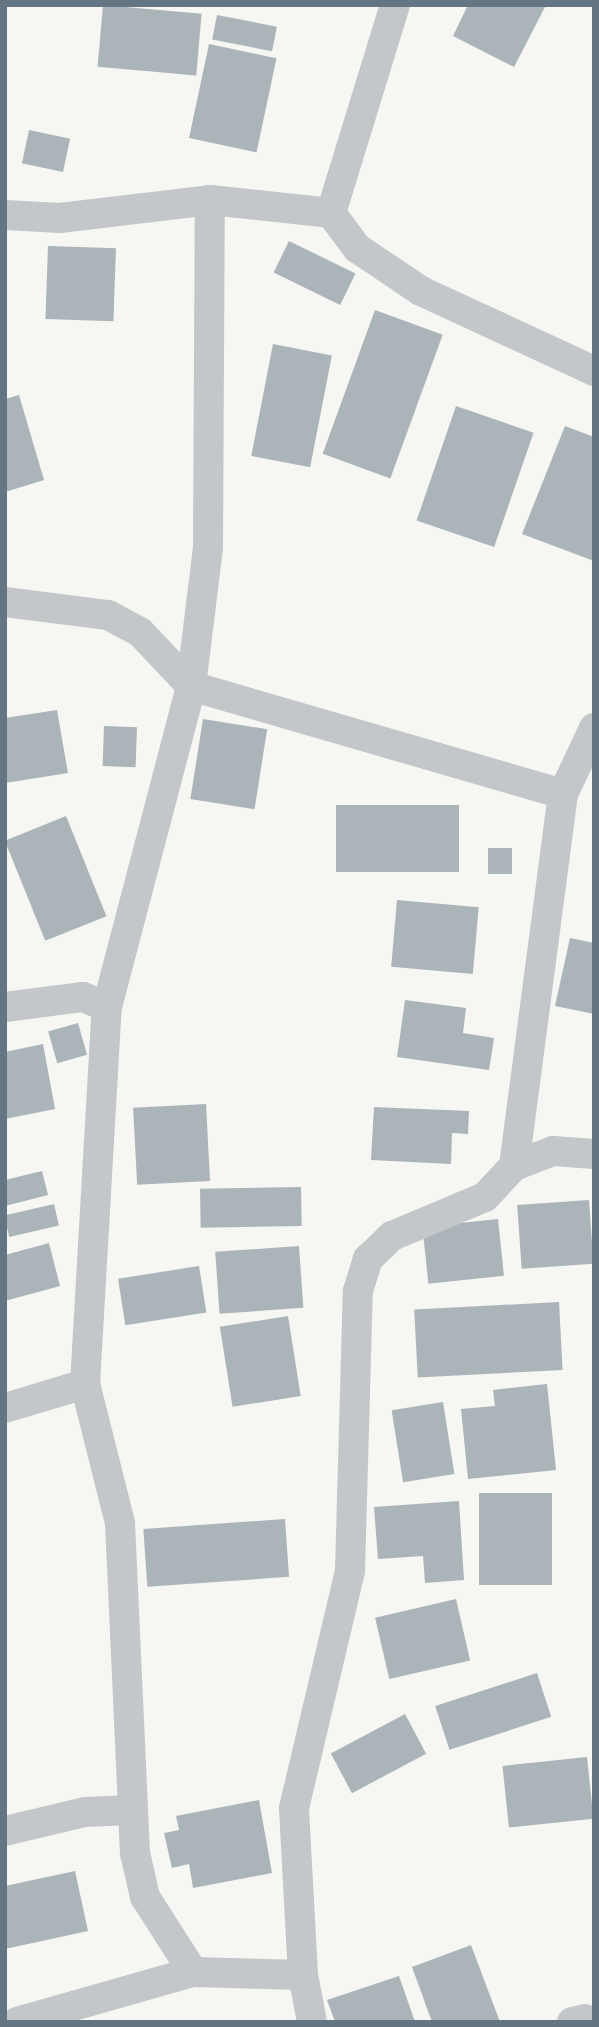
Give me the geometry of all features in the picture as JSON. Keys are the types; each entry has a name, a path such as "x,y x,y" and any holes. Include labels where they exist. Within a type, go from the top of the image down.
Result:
{"street":[{"path":"331,213 395,5"},
{"path":"192,1972 145,1897 132,1810 120,1524 85,1384 107,1007 191,686 213,460 209,200"},
{"path":"5,215 60,218 209,200 331,213 357,248 421,291 594,371"},
{"path":"5,602 108,615 140,632 191,686 563,793"},
{"path":"514,1166 563,793 594,728"},
{"path":"5,1007 83,997 107,1007"},
{"path":"312,2022 303,1975 294,1808 350,1571 358,1291 368,1259 392,1236 485,1197 514,1166 553,1151 594,1154"},
{"path":"5,1408 85,1384"},
{"path":"5,1831 85,1812 132,1810"},
{"path":"17,2022 192,1972 303,1975"}],"building":[{"path":"103,5 202,14 196,75 98,67"},
{"path":"468,5 546,5 514,67 453,36"},
{"path":"217,15 277,27 272,51 212,40"},
{"path":"209,44 276,58 257,152 189,138"},
{"path":"29,130 70,139 63,172 22,163"},
{"path":"289,241 356,273 340,305 274,272"},
{"path":"48,246 116,248 113,321 45,319"},
{"path":"375,310 443,335 390,478 323,454"},
{"path":"273,344 332,355 310,467 251,456"},
{"path":"19,395 44,480 5,492 5,399"},
{"path":"456,406 534,433 494,547 417,520"},
{"path":"565,426 594,437 594,561 522,534"},
{"path":"57,710 68,773 5,783 5,718"},
{"path":"203,719 267,729 255,809 190,799"},
{"path":"104,726 137,727 136,767 103,766"},
{"path":"336,805 459,805 459,872 336,872"},
{"path":"66,816 106,916 45,941 5,841"},
{"path":"488,848 512,848 512,874 488,874"},
{"path":"397,900 479,907 473,974 391,967"},
{"path":"570,938 594,943 594,1014 555,1006"},
{"path":"405,1000 466,1008 463,1033 494,1038 489,1070 397,1057"},
{"path":"78,1023 87,1055 57,1063 48,1032"},
{"path":"43,1044 55,1109 5,1119 5,1052"},
{"path":"206,1104 210,1181 137,1185 133,1108"},
{"path":"374,1107 469,1111 468,1134 452,1133 451,1164 371,1160"},
{"path":"42,1171 48,1195 5,1206 5,1180"},
{"path":"301,1187 302,1226 201,1228 200,1189"},
{"path":"589,1200 593,1264 522,1269 517,1205"},
{"path":"54,1204 59,1225 9,1237 5,1215"},
{"path":"498,1219 504,1276 428,1284 422,1227"},
{"path":"49,1243 60,1286 5,1301 5,1255"},
{"path":"299,1246 303,1308 220,1314 215,1252"},
{"path":"199,1266 206,1312 125,1325 118,1279"},
{"path":"559,1302 563,1370 418,1377 414,1310"},
{"path":"288,1316 301,1396 233,1407 220,1327"},
{"path":"547,1384 556,1470 468,1479 461,1409 495,1406 493,1390"},
{"path":"443,1402 454,1474 403,1482 392,1410"},
{"path":"479,1493 552,1493 552,1585 479,1585"},
{"path":"459,1501 464,1580 425,1583 423,1556 378,1559 374,1507"},
{"path":"285,1519 289,1577 147,1587 143,1529"},
{"path":"456,1599 470,1660 389,1679 375,1618"},
{"path":"537,1673 551,1717 449,1750 435,1706"},
{"path":"405,1714 426,1754 352,1793 331,1753"},
{"path":"587,1757 593,1819 509,1828 502,1766"},
{"path":"259,1800 272,1873 193,1888 189,1864 172,1868 164,1833 179,1830 176,1816"},
{"path":"75,1871 88,1931 5,1949 5,1886"},
{"path":"471,1945 500,2022 432,2022 412,1967"},
{"path":"399,1976 415,2022 335,2022 327,2000"}]}
